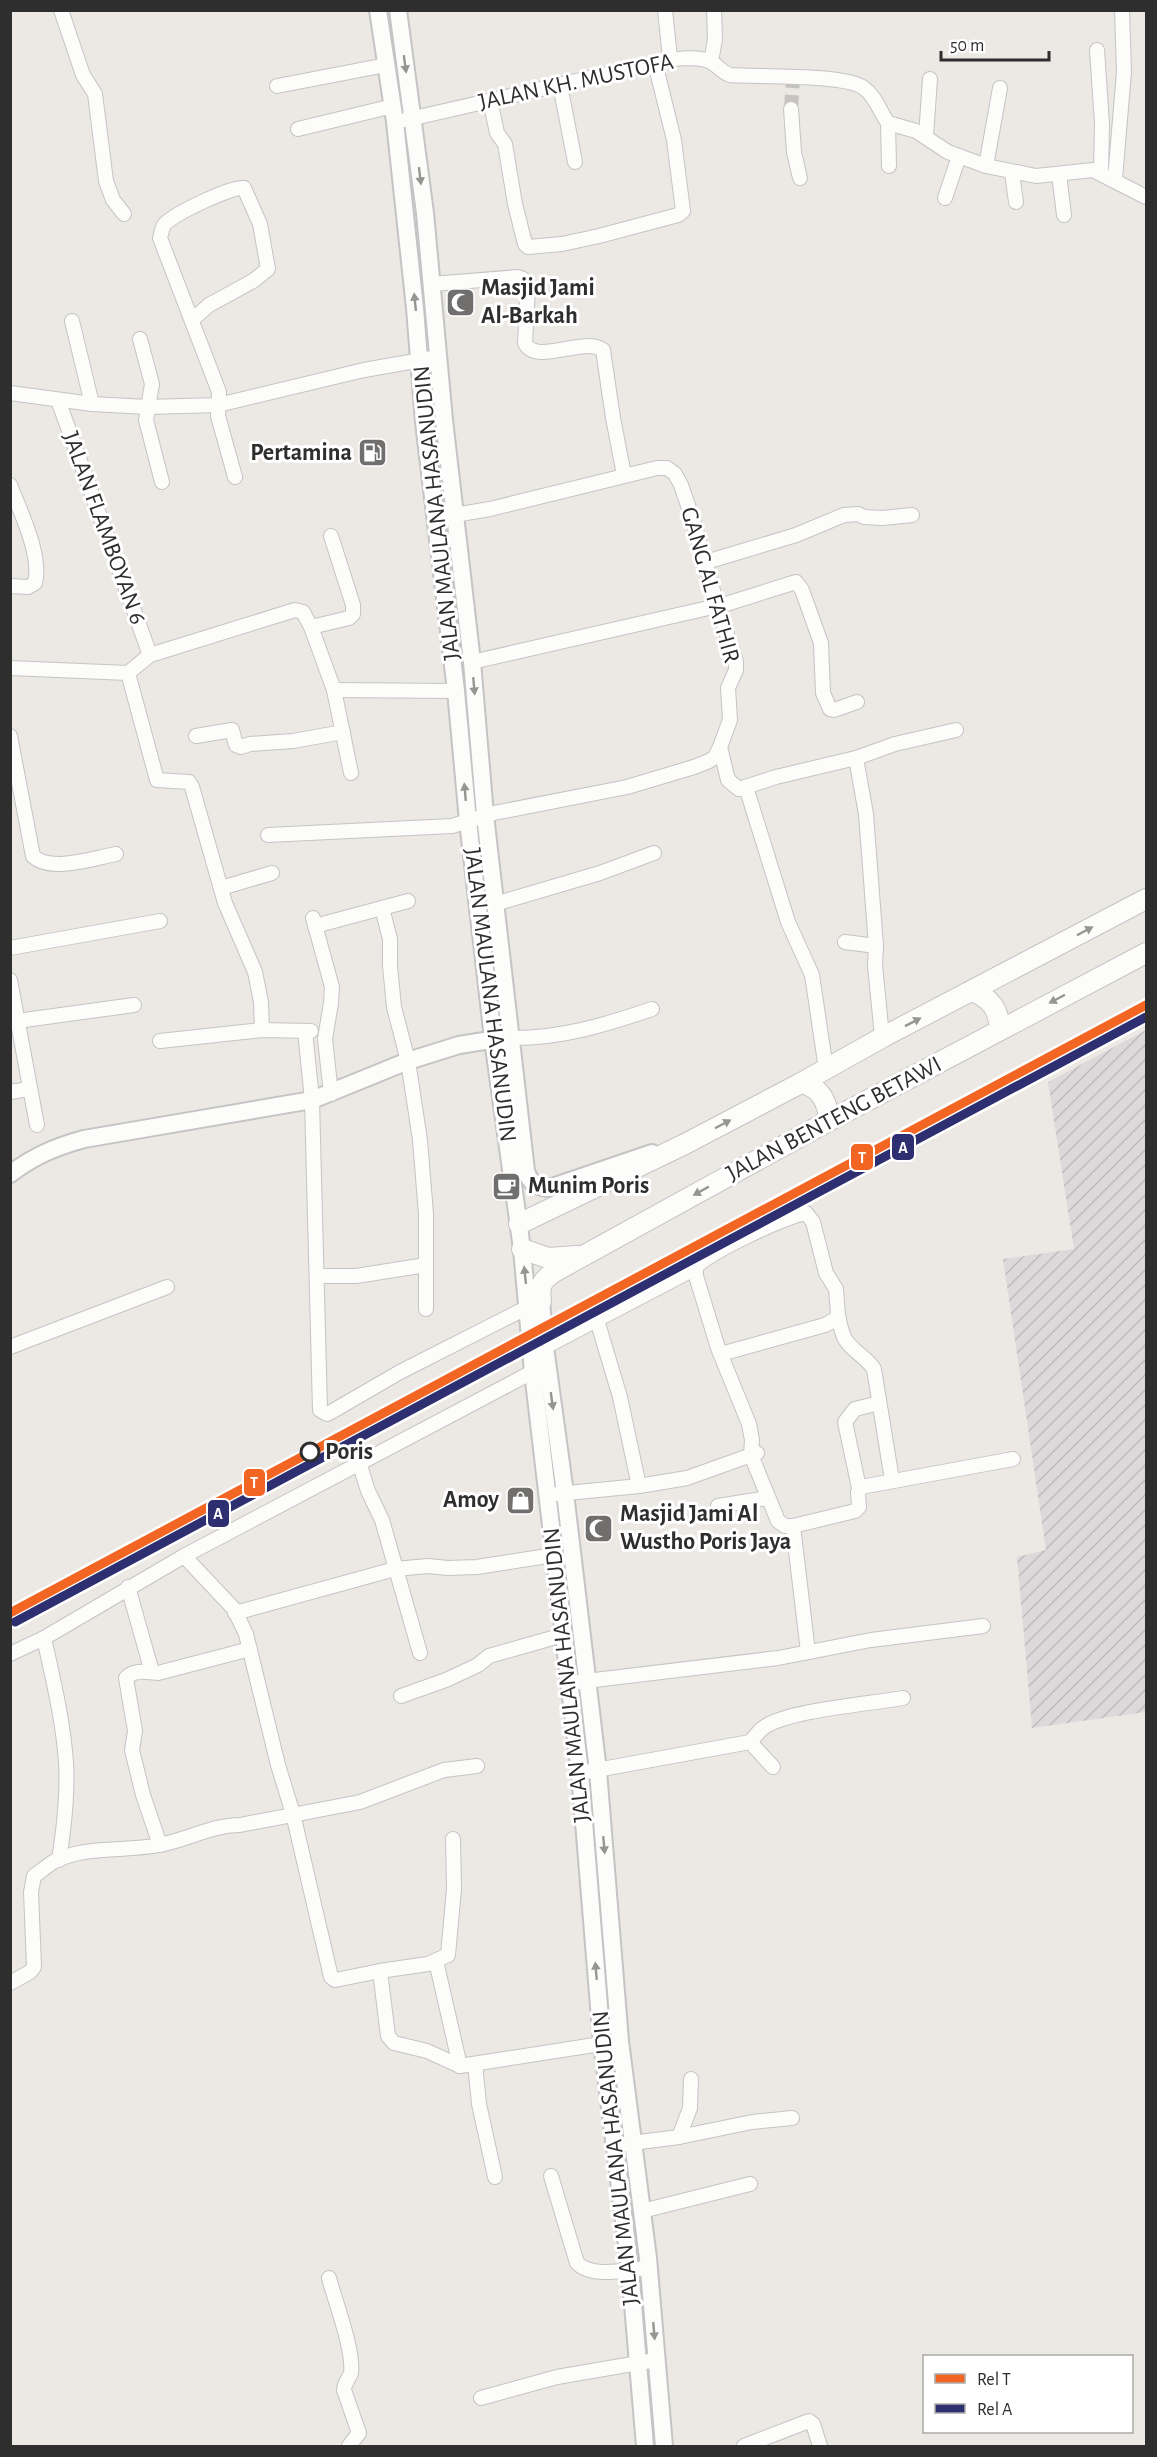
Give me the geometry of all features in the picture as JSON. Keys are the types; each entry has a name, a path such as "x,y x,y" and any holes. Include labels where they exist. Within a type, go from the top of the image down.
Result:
{"main road":[{"name":"JALAN BENTENG BETAWI","path":"519,1224 685,1144 1146,898"},
{"name":"JALAN BENTENG BETAWI","path":"534,1304 543,1280 585,1255 823,1124 1146,953"},
{"path":"972,991 993,1004 997,1010 1000,1029"},
{"path":"801,1083 813,1086 821,1094 829,1115 823,1124"},
{"path":"522,1249 548,1258 585,1255"}],"street":[{"path":"61,10 83,75 94,94 106,181 113,200 124,214"},
{"name":"JALAN MAULANA HASANUDIN","path":"378,10 394,114 420,360 424,422 456,691 468,820 501,1038 526,1171 533,1184 539,1188 549,1188 621,1162 685,1144"},
{"name":"JALAN MAULANA HASANUDIN","path":"398,10 417,117 438,357 462,513 468,622 478,661 495,813 495,904 501,1038 519,1224 565,1493 590,1680 620,2041 647,2210 648,2268 664,2446"},
{"path":"665,10 670,58"},
{"path":"711,62 714,10"},
{"path":"1115,179 1124,72 1122,10"},
{"path":"1097,50 1102,124 1101,172"},
{"name":"JALAN KH. MUSTOFA","path":"298,129 394,114 417,117 670,58 711,62 721,72 730,75 837,79 858,84 873,97 888,123"},
{"path":"490,100 497,133 506,144 515,204 525,244 528,247 541,247 599,236 678,215 683,211 674,140 655,63"},
{"path":"277,86 386,65"},
{"path":"926,136 930,79"},
{"path":"560,85 575,162"},
{"path":"987,166 1000,88"},
{"path":"791,109 794,152 800,178"},
{"path":"889,166 888,123 926,136 940,147 987,166 1012,173 1036,176 1088,170 1101,172 1146,197"},
{"path":"945,198 959,156"},
{"path":"1012,173 1016,202"},
{"path":"1059,174 1064,215"},
{"path":"193,319 209,305 253,281 268,268 261,224 244,188 239,187 225,192 174,217 166,224 160,238 193,319 219,392 218,416 235,477"},
{"path":"432,284 518,277 526,280 528,284 525,343 527,348 531,351 551,351 592,346 603,350 624,475"},
{"path":"72,321 92,404"},
{"path":"140,339 152,384 146,420 162,482"},
{"path":"10,393 92,404 147,407 218,405 364,370 438,357"},
{"name":"JALAN FLAMBOYAN 6","path":"58,400 150,655"},
{"name":"GANG AL FATHIR","path":"436,518 490,509 624,475 668,468 675,474 694,523 737,666 728,688 730,720 720,747"},
{"path":"10,485 31,543 37,576 36,583 28,587 10,586"},
{"path":"706,562 796,535 844,515 858,514 864,517 883,518 912,515"},
{"path":"311,627 348,618 353,614 353,605 331,536"},
{"path":"478,661 717,605 798,582 821,643 823,693 830,709 834,710 857,702"},
{"path":"10,668 128,673 150,655 294,610 303,612 311,627 334,690 351,773"},
{"path":"448,625 468,622"},
{"path":"128,673 156,778 160,782 191,784 230,917 255,972 261,1002 262,1030"},
{"path":"334,690 456,691"},
{"path":"196,736 232,730 236,745 241,747 343,732"},
{"path":"720,747 728,780 736,788 856,758 895,744 956,730"},
{"path":"10,736 33,856 39,862 51,865 116,854"},
{"path":"268,835 452,826 495,813 627,786 694,767 715,757 720,747"},
{"path":"856,758 866,814 876,946 875,965 882,1037"},
{"path":"746,787 788,922 812,975 826,1069"},
{"path":"495,904 600,873 654,853"},
{"path":"221,888 272,873"},
{"path":"331,1094 325,1032 332,1003 332,987 314,922 408,901"},
{"path":"382,908 390,939 394,1007 408,1061 420,1140 426,1214 426,1309"},
{"path":"10,948 160,921"},
{"path":"845,942 876,946"},
{"path":"10,980 14,1021 37,1125"},
{"path":"14,1021 134,1005"},
{"path":"10,1174 42,1153 84,1139 312,1100 408,1061 459,1045 501,1038 552,1037 606,1024 652,1009"},
{"path":"160,1041 262,1030 325,1032"},
{"path":"305,1031 312,1100 316,1276 321,1367 319,1407 323,1412 327,1414 410,1366 534,1304"},
{"path":"10,1092 29,1089"},
{"path":"10,1654 44,1638 128,1587 542,1361 597,1320 696,1268 703,1260 717,1251 806,1213 813,1222 826,1273 836,1289 838,1314 844,1337 849,1345 866,1358 874,1369 892,1480"},
{"path":"316,1276 356,1276 426,1265"},
{"path":"696,1268 696,1276 721,1354 749,1424 767,1498 778,1521 785,1526 793,1526 855,1511 859,1507 859,1488 845,1422 855,1409 879,1403"},
{"path":"10,1347 167,1287"},
{"name":"JALAN MAULANA HASANUDIN","path":"534,1304 542,1361 547,1495 579,1773 602,2043 630,2269 645,2446"},
{"path":"721,1354 825,1325 836,1319 838,1314"},
{"path":"597,1320 620,1396 639,1486"},
{"path":"547,1495 639,1486 687,1478 755,1454"},
{"path":"859,1488 1013,1459"},
{"path":"359,1462 368,1491 382,1520 420,1653"},
{"path":"718,1506 767,1498"},
{"path":"793,1526 808,1652"},
{"path":"235,1613 395,1569 428,1566 477,1567 554,1555"},
{"path":"184,1556 235,1613 246,1635 278,1765 293,1814 331,1977 335,1980 436,1961 448,1955 454,1889 453,1839"},
{"path":"128,1587 152,1672"},
{"path":"569,1683 808,1652 871,1640 983,1626"},
{"path":"401,1696 446,1680 477,1665 489,1656 563,1635"},
{"path":"44,1638 59,1705 66,1762 66,1793 59,1860"},
{"path":"160,1845 143,1795 132,1749 135,1731 126,1681 127,1675 134,1672 152,1672 191,1665 250,1649"},
{"path":"579,1773 750,1742 763,1728 779,1720 817,1711 903,1698"},
{"path":"750,1742 773,1767"},
{"path":"10,1983 30,1972 34,1967 31,1892 34,1876 59,1860 91,1851 131,1850 160,1845 225,1825 240,1825 360,1802 444,1770 477,1766"},
{"path":"436,1961 460,2066"},
{"path":"380,1971 388,2036 394,2043 428,2051 460,2066 620,2041"},
{"path":"475,2064 479,2104 495,2176"},
{"path":"674,2138 690,2109 691,2079"},
{"path":"616,2145 674,2138 752,2122 792,2118"},
{"path":"551,2176 577,2264 582,2269 594,2271 648,2268"},
{"path":"647,2210 750,2184"},
{"path":"329,2278 350,2355 351,2375 344,2385 344,2390 359,2433 349,2446"},
{"path":"481,2398 557,2377 656,2360"},
{"path":"744,2446 808,2421 813,2424 820,2446"}],"shaded area":[{"path":"1146,1030 1146,1712 1032,1728 1017,1557 1046,1550 1003,1259 1074,1249 1048,1082"}],"tunnel":[{"path":"791,109 793,78"}],"rail line":[{"name":"T","path":"10,1613 1146,1005"},
{"name":"A","path":"15,1622 1146,1017"}],"place":[{"name":"Masjid Jami Al-Barkah","path":"460,302"},
{"name":"Pertamina","path":"373,453"},
{"name":"Munim Poris","path":"507,1186"},
{"name":"Poris","path":"310,1452"},
{"name":"Amoy","path":"520,1500"},
{"name":"Masjid Jami Al Wustho Poris Jaya","path":"599,1528"}]}
